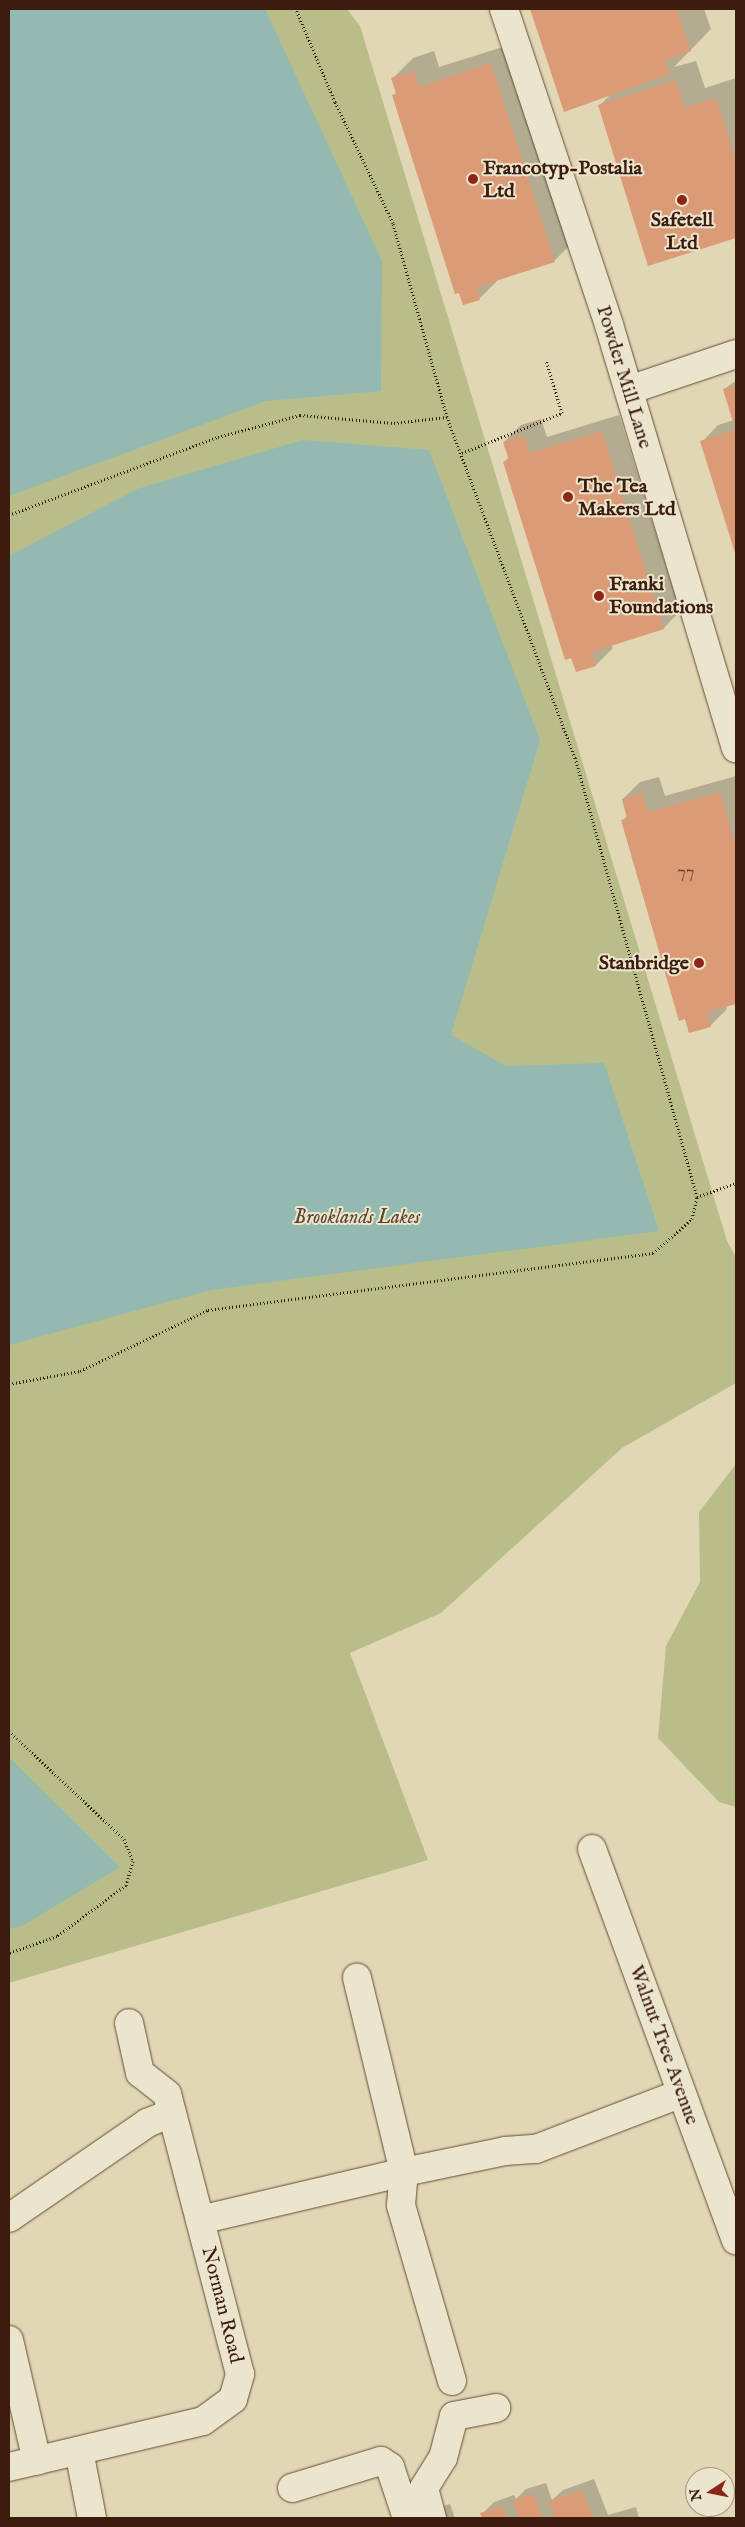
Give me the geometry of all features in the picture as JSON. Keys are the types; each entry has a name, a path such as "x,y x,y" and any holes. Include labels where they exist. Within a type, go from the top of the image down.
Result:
{"street":[{"name":"Powder Mill Lane","path":"504,9 629,390 736,748"},
{"path":"629,390 736,354"},
{"name":"Walnut Tree Avenue","path":"592,1850 736,2240"},
{"path":"357,1978 404,2172 401,2205 452,2381"},
{"name":"Norman Road","path":"9,2467 203,2421 232,2399 240,2374 167,2094 140,2073 129,2022"},
{"path":"200,2220 404,2172 505,2151 536,2149 682,2093"},
{"path":"9,2218 147,2123 172,2113"},
{"path":"9,2340 37,2461"},
{"path":"432,2518 424,2488 443,2458 454,2416 496,2408"},
{"path":"79,2451 92,2518"},
{"path":"292,2488 381,2461 390,2467 407,2518"}],"path":[{"path":"9,1384 80,1371 208,1310 653,1253 692,1219 697,1198 575,758 447,417 393,223 335,102 296,9"},
{"path":"462,453 562,413 546,360"},
{"path":"9,515 218,438 300,415 394,423 447,417"},
{"path":"697,1198 736,1183"},
{"path":"9,1731 124,1839 133,1861 126,1885 56,1936 9,1953"}],"green space":[{"name":"Brooklands Lakes","path":"9,9 347,9 360,26 727,1241 736,1257 736,1383 622,1448 441,1613 350,1653 428,1860 9,1983"},
{"path":"736,1464 736,1807 719,1802 658,1738 666,1646 700,1582 699,1512"}],"water":[{"path":"9,9 265,9 382,261 381,391 266,401 9,496"},
{"path":"303,440 429,450 540,740 451,1035 506,1066 604,1063 659,1231 211,1290 9,1345 9,556 137,489"},
{"path":"9,1757 120,1867 22,1926 9,1929"}],"building":[{"path":"530,9 676,9 691,51 665,61 670,74 564,112"},
{"name":"Francotyp-Postalia Ltd","path":"491,63 555,262 477,287 480,300 463,305 459,293 455,294 392,95 396,94 391,78 414,71 419,87"},
{"name":"Safetell Ltd","path":"676,80 685,108 716,98 736,161 736,238 648,266 598,105"},
{"path":"736,385 736,421 733,422 723,389"},
{"path":"736,429 736,556 700,441"},
{"path":"602,431 664,629 592,652 596,666 576,672 571,658 565,660 503,462 509,460 503,442 524,435 530,453"},
{"path":"720,792 736,848 736,1004 707,1012 711,1027 689,1033 685,1019 679,1021 621,820 627,819 622,799 642,793 648,812"},
{"path":"582,2490 593,2518 555,2518 549,2501"},
{"path":"534,2494 542,2518 511,2518 518,2516 513,2500"},
{"path":"503,2506 507,2518 482,2518 480,2513"}],"place":[{"name":"Francotyp-Postalia Ltd","path":"473,179"},
{"name":"Safetell Ltd","path":"682,200"},
{"name":"The Tea Makers Ltd","path":"568,497"},
{"name":"Franki Foundations","path":"599,596"},
{"name":"Stanbridge","path":"699,963"}]}
